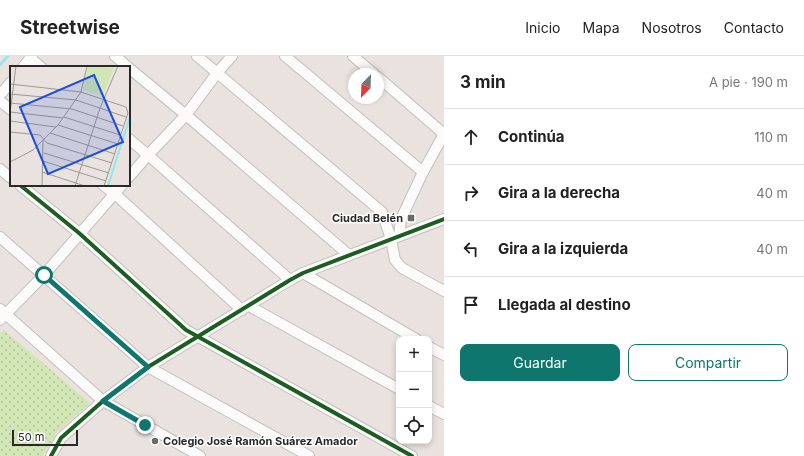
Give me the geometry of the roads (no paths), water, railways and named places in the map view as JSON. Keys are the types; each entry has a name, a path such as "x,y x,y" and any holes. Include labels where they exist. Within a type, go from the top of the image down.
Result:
{"street":[{"path":"115,56 128,66"},
{"path":"197,56 382,212 395,238"},
{"path":"130,176 186,115 217,73 232,56"},
{"path":"285,56 423,172"},
{"path":"353,56 367,68"},
{"path":"24,66 31,57 40,66"},
{"path":"130,68 349,256"},
{"path":"384,82 444,134 423,172 401,219 395,238 395,260 402,268 444,291"},
{"path":"0,95 10,83"},
{"path":"0,102 10,109"},
{"path":"130,140 290,280"},
{"path":"0,169 10,177"},
{"path":"21,186 79,233 186,330 412,456"},
{"path":"104,186 245,308 396,387"},
{"path":"121,186 44,275 2,314 103,401 200,456"},
{"path":"51,456 61,438 103,401 148,367 290,280 303,273 444,219"},
{"path":"0,237 148,367 309,456"},
{"path":"303,273 411,336"},
{"path":"432,349 444,355"},
{"path":"432,408 444,414"}],"waterway":[{"path":"0,65 8,56"}],"place":[{"name":"Ciudad Belén","path":"411,218"},
{"name":"Colegio José Ramón Suárez Amador","path":"155,441"}]}
